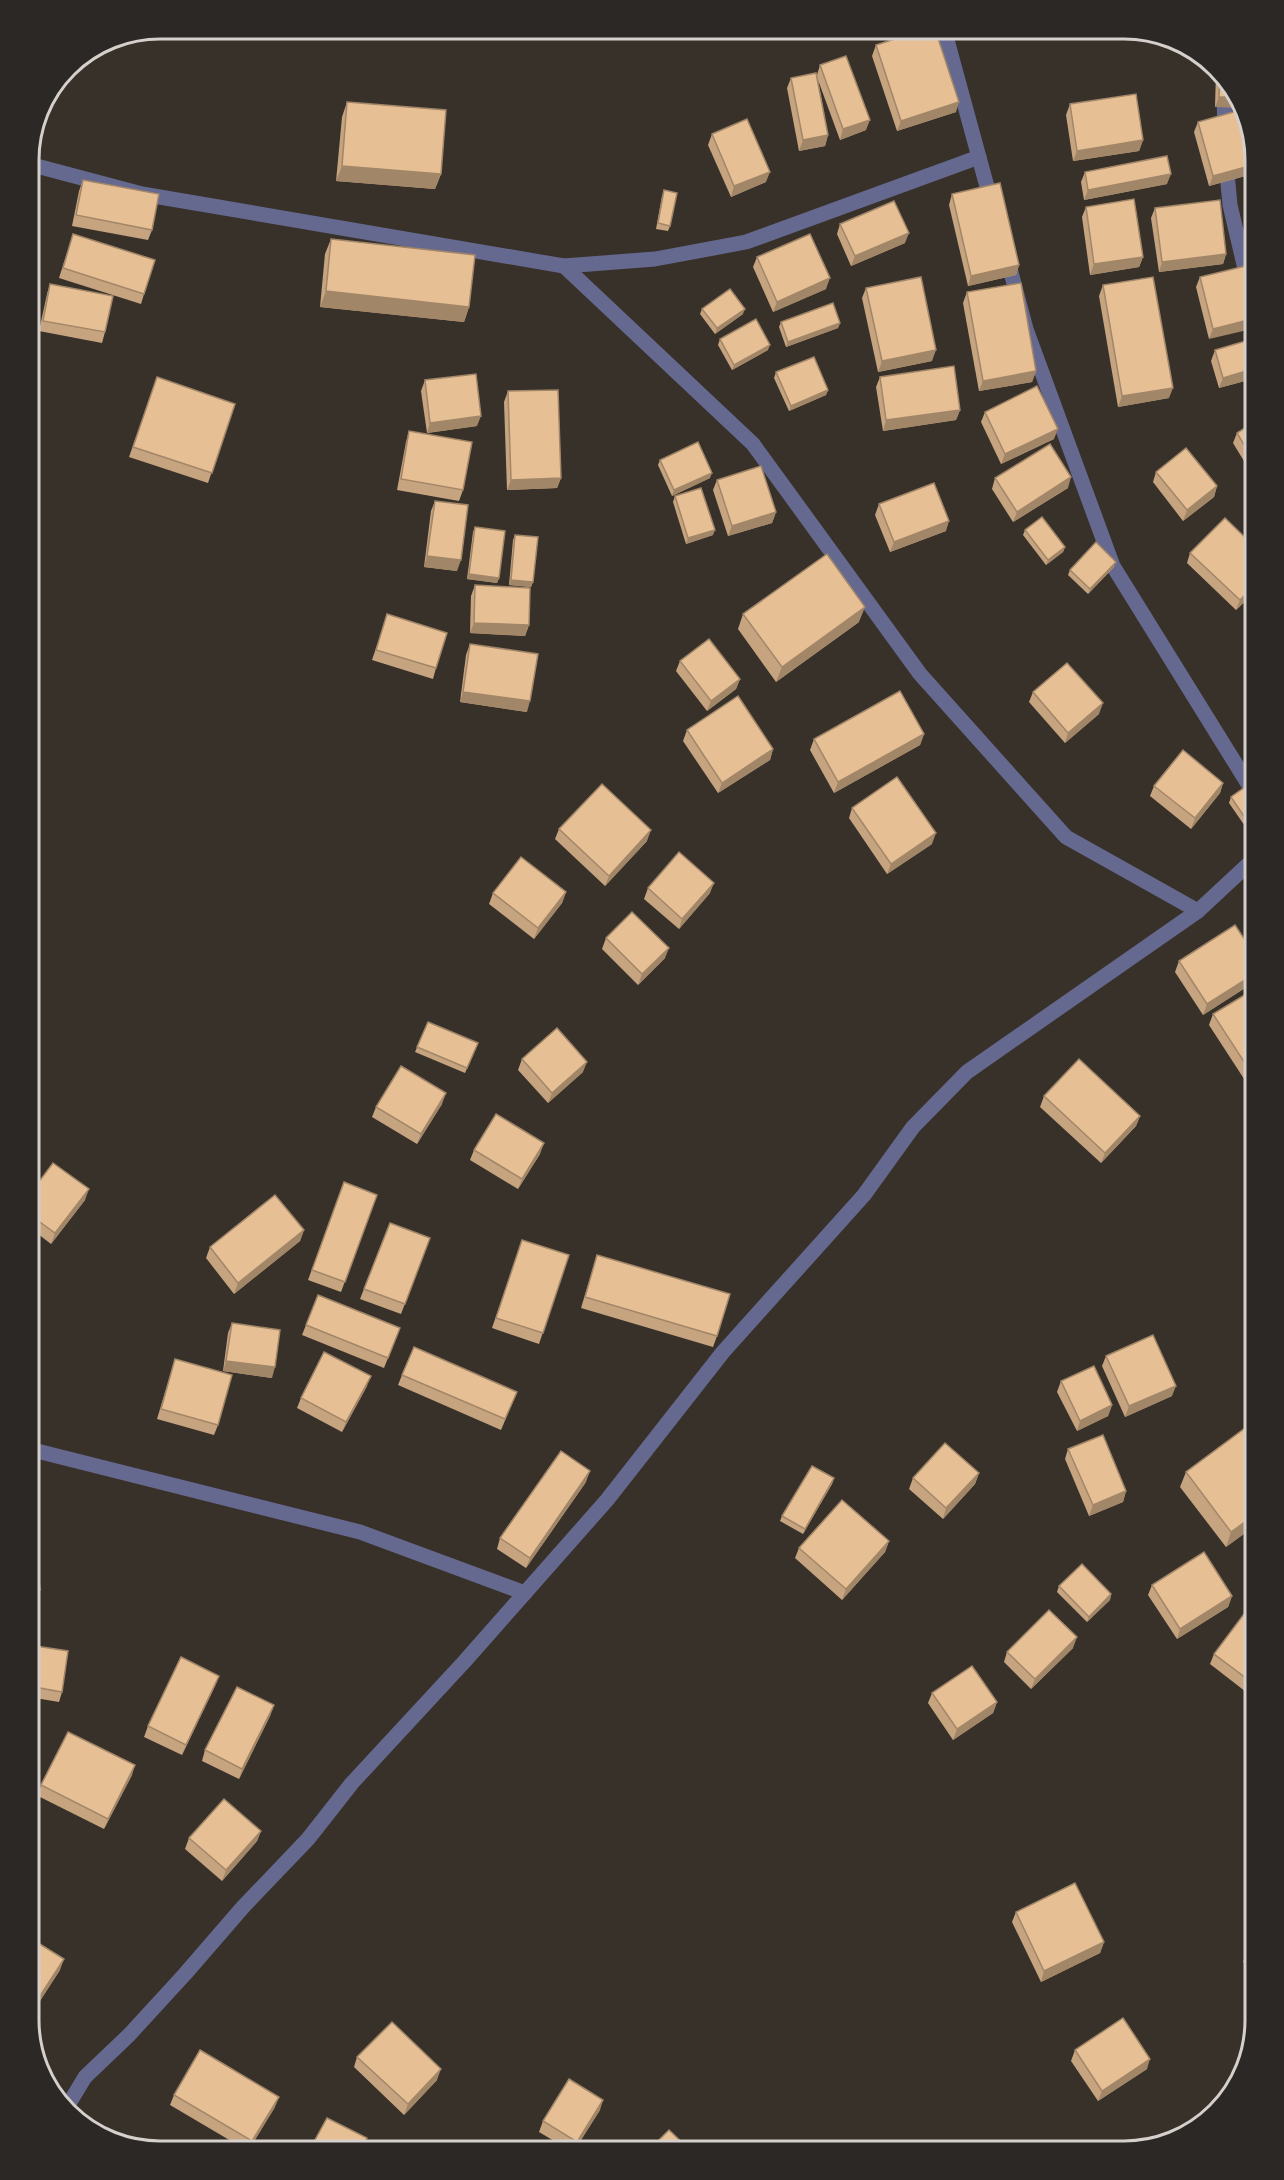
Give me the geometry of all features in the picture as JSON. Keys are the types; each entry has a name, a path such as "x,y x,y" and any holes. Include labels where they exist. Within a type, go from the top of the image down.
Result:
{"street":[{"path":"947,39 995,214"},
{"path":"1225,93 1230,205 1245,272"},
{"path":"39,167 142,194 564,266 655,259 746,242 979,158"},
{"path":"1001,237 1026,329 1113,566 1245,777"},
{"path":"564,266 753,444 920,674 1066,837 1198,910"},
{"path":"70,2101 86,2077 129,2035 243,1907 308,1839 352,1783 464,1662 607,1500 723,1352 864,1195 913,1127 967,1072 1198,910 1245,868"},
{"path":"39,1452 360,1532 525,1593"}],"building":[{"path":"895,39 938,39 959,102 901,121 876,45"},
{"path":"846,56 870,120 843,129 820,65"},
{"path":"816,73 828,135 803,140 791,78"},
{"path":"1220,86 1227,97 1219,97"},
{"path":"1136,94 1143,140 1077,151 1070,104"},
{"path":"347,102 446,110 441,174 342,166"},
{"path":"1235,112 1244,144 1245,167 1213,176 1198,122"},
{"path":"747,119 770,172 734,186 712,134"},
{"path":"1167,156 1171,174 1088,190 1085,172"},
{"path":"83,180 159,194 152,230 76,215"},
{"path":"1000,183 1019,265 971,276 952,194"},
{"path":"664,190 677,193 670,226 658,223"},
{"path":"1134,199 1143,257 1094,264 1086,207"},
{"path":"1220,200 1226,254 1162,262 1155,208"},
{"path":"894,201 909,233 855,256 840,224"},
{"path":"73,234 155,260 144,294 63,268"},
{"path":"810,234 830,278 777,302 757,257"},
{"path":"331,239 475,255 469,307 326,291"},
{"path":"1245,266 1245,321 1213,329 1200,277"},
{"path":"921,277 936,350 882,361 866,288"},
{"path":"1153,277 1173,388 1122,396 1103,285"},
{"path":"1021,283 1036,371 983,381 967,292"},
{"path":"50,284 113,296 105,332 43,321"},
{"path":"730,289 745,309 717,328 702,309"},
{"path":"833,303 840,323 788,342 781,322"},
{"path":"756,319 770,345 734,365 720,339"},
{"path":"1245,341 1245,371 1223,378 1215,350"},
{"path":"814,357 828,390 791,406 776,372"},
{"path":"954,366 960,410 886,420 880,377"},
{"path":"476,374 481,416 430,423 425,380"},
{"path":"157,377 235,404 212,473 133,447"},
{"path":"1037,386 1058,429 1005,454 985,412"},
{"path":"558,390 561,478 511,480 508,391"},
{"path":"1245,428 1245,446 1237,433"},
{"path":"409,431 472,442 463,490 401,479"},
{"path":"698,442 712,473 674,490 660,460"},
{"path":"1050,444 1071,477 1017,512 995,478"},
{"path":"1186,448 1217,486 1187,510 1156,472"},
{"path":"761,466 776,512 732,526 717,480"},
{"path":"934,483 949,521 894,542 879,504"},
{"path":"701,488 715,530 688,538 675,496"},
{"path":"435,501 468,505 461,560 427,556"},
{"path":"1042,517 1065,547 1048,560 1025,530"},
{"path":"1225,518 1245,537 1245,595 1240,600 1190,553"},
{"path":"475,527 505,531 499,578 469,574"},
{"path":"515,535 538,537 533,582 511,580"},
{"path":"1096,542 1116,562 1090,589 1070,570"},
{"path":"827,554 865,607 782,667 743,614"},
{"path":"475,585 530,588 529,625 474,623"},
{"path":"387,614 447,633 436,668 376,650"},
{"path":"709,639 740,679 711,701 680,661"},
{"path":"470,644 538,654 530,701 463,692"},
{"path":"1067,663 1103,703 1068,733 1033,692"},
{"path":"900,691 924,734 838,782 814,739"},
{"path":"738,696 773,749 722,783 687,730"},
{"path":"1183,750 1223,783 1195,818 1154,786"},
{"path":"897,777 936,833 891,864 852,808"},
{"path":"602,784 651,830 609,876 559,829"},
{"path":"1245,787 1245,818 1231,797"},
{"path":"679,852 714,883 682,919 648,888"},
{"path":"521,857 566,892 538,928 493,893"},
{"path":"632,912 669,948 642,974 606,938"},
{"path":"1235,925 1245,940 1245,980 1207,1004 1179,961"},
{"path":"1245,995 1245,1063 1213,1014"},
{"path":"428,1022 478,1043 467,1068 417,1047"},
{"path":"557,1028 587,1062 552,1093 522,1059"},
{"path":"1079,1059 1140,1116 1105,1153 1044,1096"},
{"path":"401,1066 446,1093 421,1134 376,1107"},
{"path":"496,1114 544,1143 522,1179 474,1150"},
{"path":"53,1163 89,1189 55,1233 39,1221 39,1182"},
{"path":"344,1182 377,1195 345,1282 312,1270"},
{"path":"275,1195 304,1230 238,1283 210,1247"},
{"path":"390,1223 430,1238 405,1304 364,1289"},
{"path":"522,1240 569,1255 543,1333 496,1318"},
{"path":"597,1255 730,1294 717,1336 585,1297"},
{"path":"318,1295 400,1328 388,1358 306,1325"},
{"path":"232,1323 280,1330 275,1367 226,1361"},
{"path":"1153,1335 1176,1386 1129,1406 1106,1356"},
{"path":"414,1347 517,1392 505,1419 402,1375"},
{"path":"324,1352 371,1376 346,1422 301,1398"},
{"path":"175,1359 232,1375 218,1425 161,1409"},
{"path":"1094,1366 1112,1405 1080,1421 1061,1381"},
{"path":"1245,1428 1245,1522 1231,1532 1186,1472"},
{"path":"1103,1435 1126,1491 1093,1505 1068,1449"},
{"path":"945,1443 979,1473 946,1508 913,1478"},
{"path":"561,1451 590,1471 530,1558 500,1538"},
{"path":"812,1466 834,1478 805,1529 782,1516"},
{"path":"842,1500 889,1541 846,1589 799,1548"},
{"path":"1204,1552 1232,1596 1180,1629 1152,1585"},
{"path":"1082,1564 1111,1594 1089,1617 1059,1586"},
{"path":"1049,1610 1077,1637 1035,1679 1007,1652"},
{"path":"1245,1613 1245,1677 1214,1654"},
{"path":"39,1647 68,1651 62,1692 39,1688"},
{"path":"181,1657 219,1676 186,1745 148,1726"},
{"path":"972,1666 997,1702 957,1729 932,1693"},
{"path":"237,1687 274,1705 242,1769 205,1750"},
{"path":"68,1732 135,1765 108,1819 41,1785"},
{"path":"224,1799 261,1831 226,1870 189,1838"},
{"path":"1075,1883 1104,1942 1044,1971 1016,1912"},
{"path":"39,1944 64,1959 39,1995"},
{"path":"1123,2018 1150,2059 1102,2091 1075,2050"},
{"path":"392,2022 441,2069 408,2104 357,2057"},
{"path":"200,2050 279,2097 252,2141 174,2095"},
{"path":"569,2079 603,2100 578,2141 543,2121"},
{"path":"327,2118 367,2138 365,2141 314,2141"},
{"path":"669,2130 681,2141 658,2141"}]}
